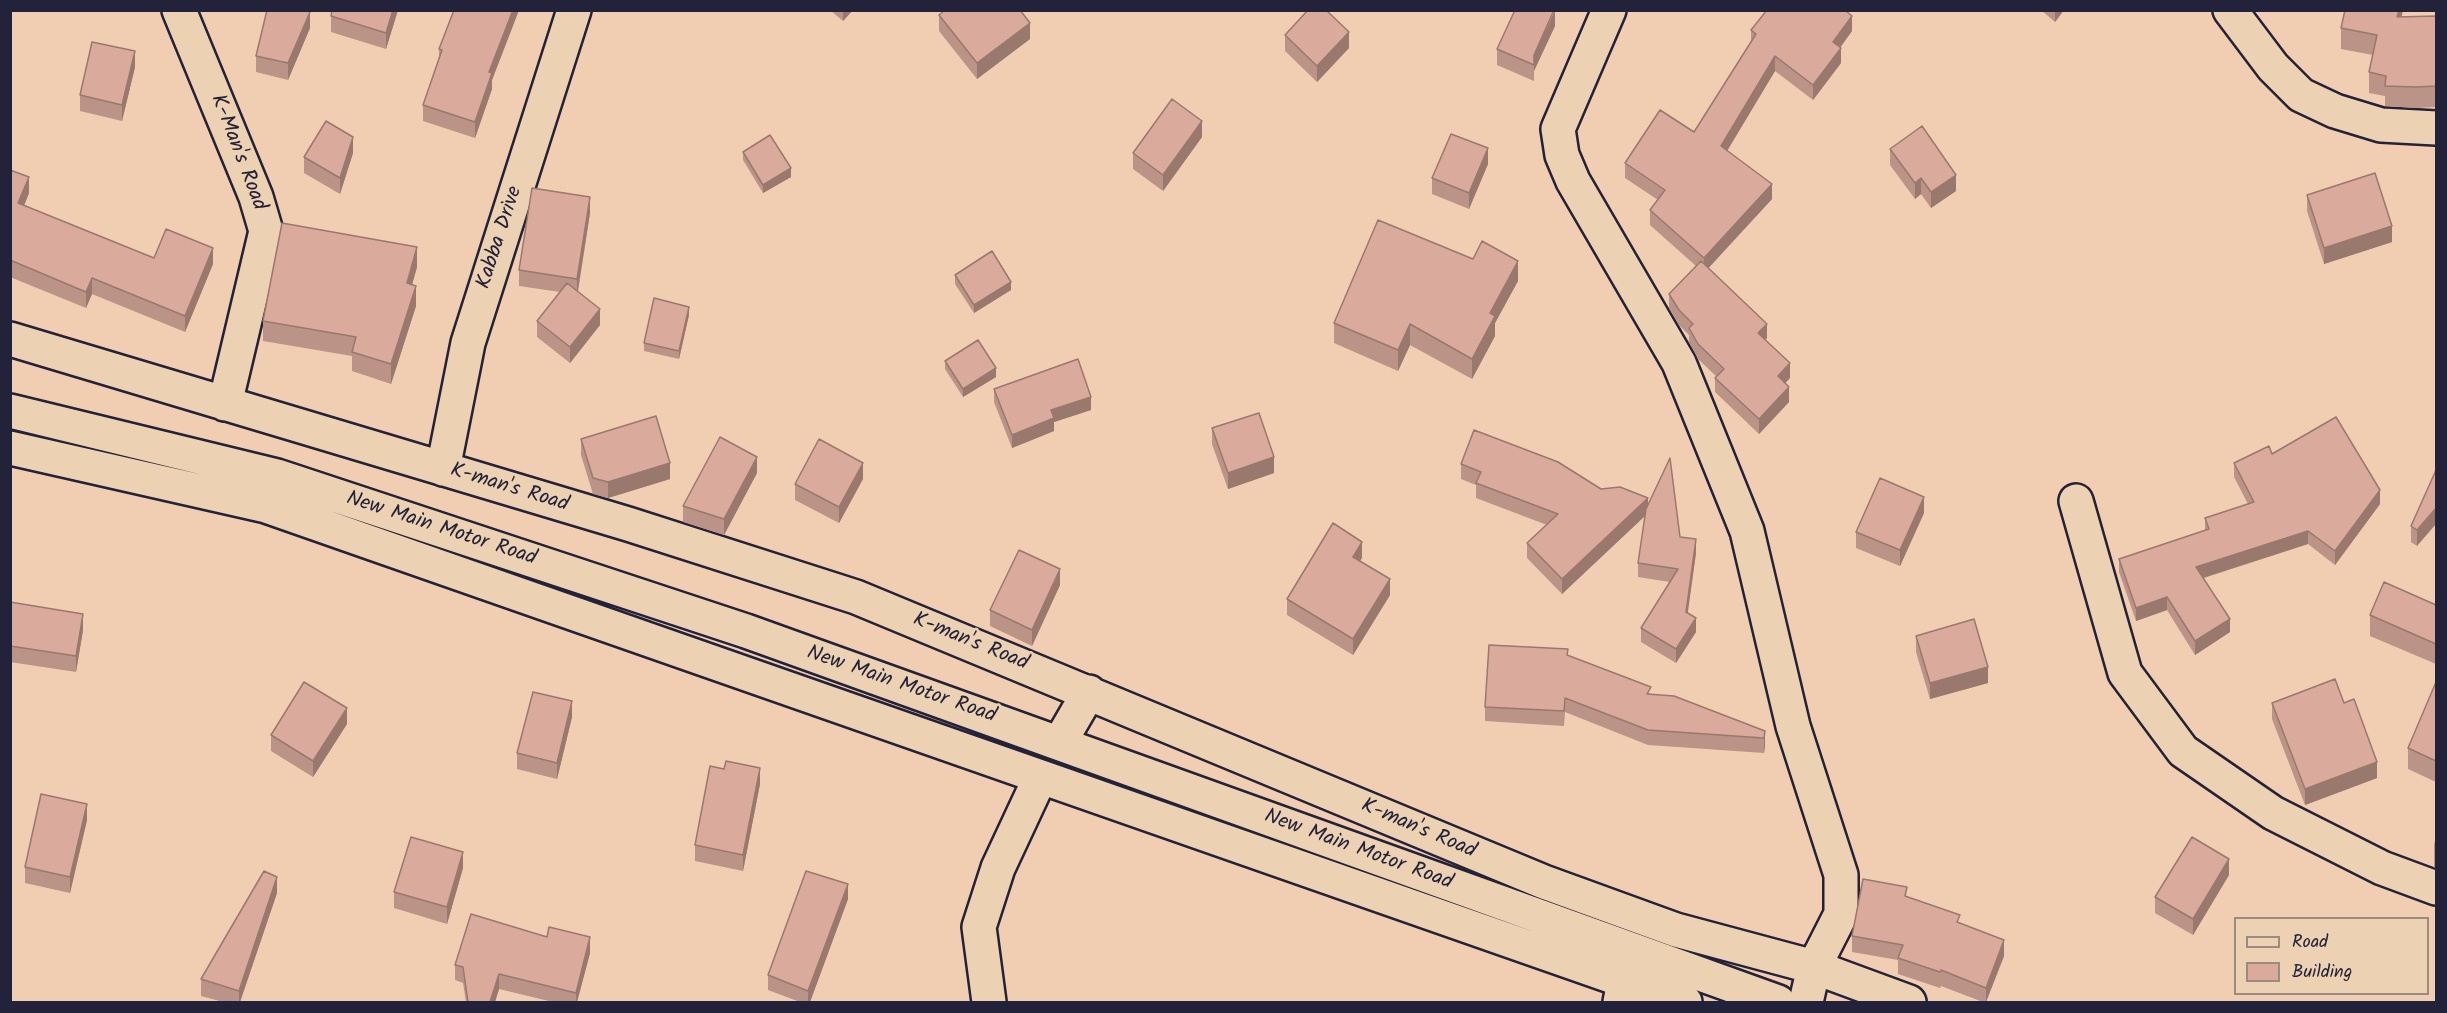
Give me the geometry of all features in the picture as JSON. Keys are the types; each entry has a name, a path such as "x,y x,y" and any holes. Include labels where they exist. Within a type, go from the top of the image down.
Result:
{"main road":[{"name":"K-Man's Road","path":"179,10 256,197 266,231 225,404"},
{"name":"Kabba Drive","path":"443,469 468,343 574,10"},
{"path":"1608,10 1558,129 1562,155 1573,181 1679,363 1747,531 1794,726 1841,875 1840,914 1814,967 1806,1002"},
{"path":"2230,10 2273,67 2301,95 2335,111 2380,125 2436,128"},
{"name":"K-man's Road","path":"10,339 628,524 856,597 1544,882 1676,930 1814,967 1909,1002"},
{"name":"New Main Motor Road","path":"10,411 277,476 746,631 1778,1002"},
{"name":"New Main Motor Road","path":"10,448 266,506 739,669 1622,992 1685,1002"},
{"path":"2076,501 2125,673 2183,751 2273,813 2382,868 2436,888"},
{"path":"1060,742 1089,692"},
{"path":"989,1002 978,927 998,868 1040,778"},
{"path":"1409,869 1424,833"}],"building":[{"path":"267,10 310,12 288,63 256,56"},
{"path":"332,10 393,10 386,33 331,16"},
{"path":"454,10 513,10 489,72 492,73 475,122 423,105 442,50 439,49"},
{"path":"945,10 1020,10 1030,23 977,63 939,15"},
{"path":"1308,10 1326,10 1349,32 1317,66 1285,35"},
{"path":"1515,10 1554,10 1534,55 1534,65 1497,49"},
{"path":"1767,10 1845,10 1852,16 1833,42 1841,48 1813,85 1775,56 1721,146 1772,184 1704,258 1650,210 1665,190 1625,163 1660,110 1694,132 1756,34 1751,30"},
{"path":"2345,10 2399,10 2397,17 2436,16 2436,86 2385,86 2386,76 2369,72 2377,35 2341,28"},
{"path":"92,42 135,51 122,105 80,95"},
{"path":"1172,99 1202,121 1163,175 1133,153"},
{"path":"326,121 353,137 340,178 304,157"},
{"path":"1922,126 1956,175 1931,192 1921,178 1915,183 1890,149"},
{"path":"1451,134 1488,148 1469,193 1432,178"},
{"path":"770,135 791,168 763,185 743,152"},
{"path":"10,170 29,177 18,203 154,258 166,229 213,248 185,316 92,278 86,292 10,260"},
{"path":"2375,173 2392,226 2324,248 2307,195"},
{"path":"532,188 590,197 577,279 519,270"},
{"path":"1378,220 1473,259 1482,241 1518,261 1490,313 1495,316 1472,359 1410,324 1398,350 1334,323"},
{"path":"282,223 417,247 407,283 416,286 391,364 352,352 356,337 263,321"},
{"path":"992,251 1011,282 974,305 955,275"},
{"path":"1701,261 1767,324 1758,333 1790,363 1778,376 1789,387 1759,419 1715,378 1724,369 1698,344 1689,328 1693,324 1679,310 1669,294"},
{"path":"567,283 600,309 570,347 537,321"},
{"path":"654,298 689,307 679,351 644,343"},
{"path":"978,340 996,368 963,389 945,361"},
{"path":"1078,359 1091,397 1051,410 1054,418 1012,435 994,389"},
{"path":"1259,413 1274,457 1228,473 1212,428"},
{"path":"656,416 670,463 608,482 593,478 581,439"},
{"path":"2336,417 2380,490 2335,551 2308,531 2196,567 2230,619 2195,641 2167,597 2136,608 2119,559 2209,529 2205,518 2254,502 2234,463 2269,446 2272,454"},
{"path":"1474,430 1558,462 1601,489 1620,487 1648,498 1562,579 1527,543 1558,514 1476,483 1481,472 1461,464"},
{"path":"720,437 757,457 724,519 683,506"},
{"path":"819,439 863,463 839,507 795,484"},
{"path":"1670,458 1680,537 1696,539 1686,612 1696,618 1676,649 1641,628 1678,569 1638,563 1646,509"},
{"path":"2436,470 2436,508 2417,530 2411,526"},
{"path":"1880,478 1924,497 1900,550 1856,532"},
{"path":"1333,523 1362,542 1353,557 1390,579 1353,639 1287,599"},
{"path":"1019,550 1060,569 1032,630 990,610"},
{"path":"2384,582 2436,605 2436,644 2370,615"},
{"path":"10,602 83,614 76,656 10,646"},
{"path":"1974,619 1988,667 1930,683 1916,636"},
{"path":"1489,645 1568,649 1567,655 1651,687 1647,694 1674,696 1765,731 1764,738 1648,730 1565,698 1564,711 1485,707"},
{"path":"2335,679 2344,703 2354,699 2377,762 2305,789 2272,703"},
{"path":"304,682 347,708 313,761 271,735"},
{"path":"2436,682 2436,761 2408,748"},
{"path":"533,692 572,701 557,763 517,753"},
{"path":"726,761 760,768 743,855 695,845 710,766 724,769"},
{"path":"41,794 87,804 70,877 25,867"},
{"path":"411,837 463,852 447,907 394,892"},
{"path":"2192,837 2229,859 2193,919 2155,897"},
{"path":"264,871 277,877 239,991 201,979"},
{"path":"806,871 848,884 808,991 768,975"},
{"path":"1863,879 1907,887 1905,896 1960,915 1957,922 2004,940 1986,988 1941,970 1940,972 1898,958 1903,945 1852,936"},
{"path":"471,914 547,937 549,927 590,937 576,993 499,974 490,1002 468,1002 463,967 455,965"}]}
